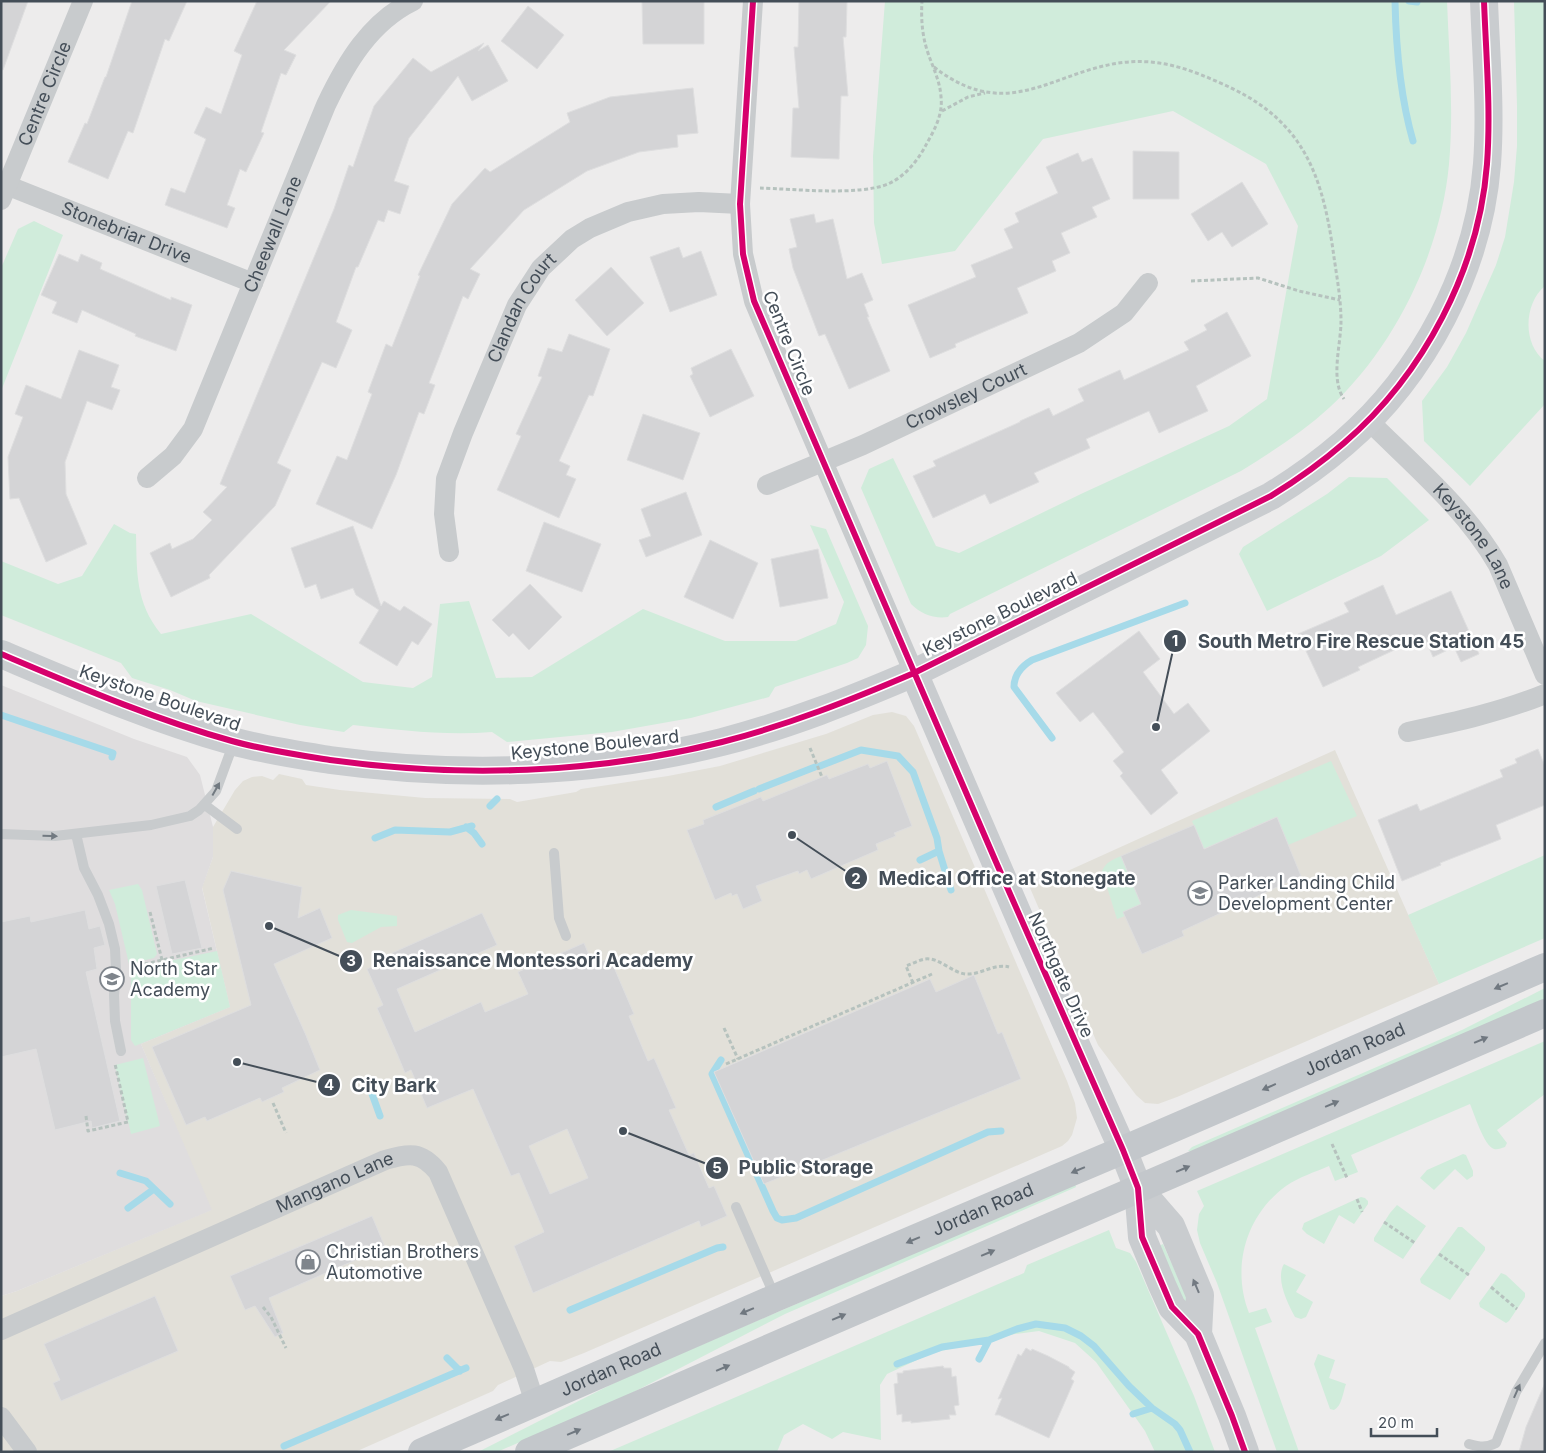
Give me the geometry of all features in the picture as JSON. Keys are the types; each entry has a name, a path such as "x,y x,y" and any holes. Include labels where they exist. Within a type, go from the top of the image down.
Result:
{"main road":[{"name":"Jordan Road","path":"422,1452 1545,967"},
{"path":"529,1452 1545,1012"}],"street":[{"name":"Centre Circle","path":"3,189 83,1"},
{"name":"Cheewall Lane","path":"147,478 173,456 193,430 326,105 347,64 366,37 377,26 388,16 413,1"},
{"name":"Centre Circle","path":"753,1 740,204 743,254 754,301 914,673"},
{"name":"Keystone Boulevard","path":"1,654 143,713 234,742 308,756 393,767 470,771 547,769 629,760 720,742 774,727 824,710 914,673 1271,496 1324,460 1368,420 1404,378 1429,341 1448,305 1470,250 1484,191 1487,164 1488,103 1484,1"},
{"name":"Stonebriar Drive","path":"3,189 253,283"},
{"name":"Clandan Court","path":"449,552 444,514 446,479 463,433 517,305 541,268 572,239 590,228 628,212 663,204 700,202 740,204"},
{"name":"Crowsley Court","path":"767,485 823,463 1079,343 1124,313 1148,283"},
{"name":"Keystone Lane","path":"1368,420 1459,511 1490,550 1545,675"},
{"name":"Northgate Drive","path":"914,673 1138,1188 1171,1226 1200,1295 1198,1334 1245,1452"},
{"path":"1408,732 1481,715 1545,694"},
{"name":"Mangano Lane","path":"1,1330 385,1160 411,1154 421,1156 430,1162 438,1172 524,1369 535,1403"},
{"path":"1,1417 27,1452"}],"lane":[{"path":"1,834 55,836 76,834 151,825 190,816 205,805 216,791 234,742"},
{"path":"205,805 237,829"},
{"path":"76,834 84,868 98,895 109,924 116,970 115,1021 121,1051"},
{"path":"554,853 558,918 566,936"},
{"path":"736,1207 776,1298"},
{"path":"1469,1444 1482,1447 1496,1443 1516,1392 1545,1343"}],"path":[{"path":"757,188 866,190 889,183 907,171 922,154 942,111 939,84 922,31 922,1"},
{"path":"934,68 947,78 968,88 985,93 1005,94 1023,92 1048,85 1080,72 1108,64 1147,61 1166,63 1225,84 1256,101 1269,111 1288,129 1307,156 1322,191 1332,239 1340,300 1341,323 1337,376 1338,391 1344,399"},
{"path":"942,111 968,97 985,93"},
{"path":"1191,281 1258,278 1299,291 1340,300"},
{"path":"810,748 822,777"},
{"path":"150,912 162,960"},
{"path":"116,970 214,948"},
{"path":"913,982 906,966 926,959 934,960 955,971 966,974 986,971 993,967 1008,967"},
{"path":"726,1064 932,974"},
{"path":"724,1028 738,1059"},
{"path":"86,1116 88,1131 128,1122 114,1061 121,1051"},
{"path":"273,1103 286,1133"},
{"path":"1332,1144 1347,1178"},
{"path":"1357,1199 1362,1212"},
{"path":"1384,1222 1415,1243"},
{"path":"1438,1254 1469,1275"},
{"path":"1491,1288 1516,1309"},
{"path":"263,1307 271,1317 286,1348"}],"shaded area":[{"name":"North Star Academy","path":"1,685 134,739 187,757 200,775 213,827 213,857 202,888 230,1007 141,1044 212,1210 1,1296"},
{"path":"892,712 906,716 914,726 1067,1081 1075,1103 1077,1118 1072,1135 1062,1146 584,1353 561,1362 550,1361 498,1385 493,1391 355,1452 1,1452 1,1296 211,1210 141,1044 230,1007 202,887 213,857 213,827 235,790 243,781 252,777 262,776 273,780 279,774 302,779 306,785 340,790 425,798 510,799 517,802 576,792 581,789 720,766 826,734 873,715"},
{"path":"1335,750 1439,984 1177,1097 1158,1104 1145,1103 1136,1095 1098,1045 1030,888"}],"green space":[{"path":"885,1 1447,1 1451,123 1449,164 1444,197 1436,231 1425,264 1411,296 1375,356 1330,407 1276,449 1241,471 950,614 948,617 928,615 919,611 911,604 861,488 869,469 893,458 936,546 959,553 1083,493 1229,426 1267,399 1298,226 1266,164 1173,111 1043,139 955,251 882,264 874,223 873,156"},
{"path":"1514,1 1545,1 1545,286 1533,302 1528,324 1532,344 1545,361 1545,404 1470,486 1424,441 1422,401 1447,367 1466,333 1496,265 1505,237 1514,182 1517,146"},
{"path":"34,221 63,235 1,391 1,268 18,229"},
{"path":"1349,477 1387,478 1429,520 1381,556 1267,611 1239,554 1243,547 1327,494"},
{"path":"114,524 130,533 136,534 137,574 142,598 146,610 161,634 251,614 363,682 413,688 432,677 440,604 469,601 496,678 532,677 643,609 725,641 796,641 836,624 844,602 810,525 826,529 868,626 866,645 858,658 775,687 769,697 691,718 612,732 507,742 492,732 440,733 353,725 344,732 300,725 196,701 170,690 132,678 121,663 1,615 1,561 58,584 82,576"},
{"path":"1331,761 1357,816 1288,845 1276,817 1204,849 1192,821"},
{"path":"1545,855 1545,938 1439,984 1408,915"},
{"path":"1121,856 1141,904 1123,912 1125,916 1117,919 1102,871 1107,863"},
{"path":"138,884 142,890 157,954 154,958 129,964 115,904 109,890"},
{"path":"351,910 397,916 397,926 381,927 352,943 347,942 338,920 338,915"},
{"path":"217,951 230,1007 135,1046 131,1040 131,969"},
{"path":"1545,988 1545,999 1193,1151 1188,1151 1192,1147 1462,1030"},
{"path":"1545,1041 1545,1094 1497,1130 1507,1143 1505,1147 1494,1149 1490,1147 1483,1136 1470,1104 1351,1155 1358,1172 1335,1181 1329,1166 1296,1180 1272,1198 1261,1212 1252,1227 1246,1243 1242,1260 1242,1278 1244,1296 1249,1313 1266,1308 1272,1322 1255,1328 1299,1452 1277,1452 1217,1283 1200,1243 1197,1230 1199,1214 1204,1206 1197,1191"},
{"path":"143,1058 160,1126 131,1134 115,1065"},
{"path":"1463,1154 1466,1155 1473,1171 1473,1176 1467,1180 1455,1169 1434,1190 1420,1178 1427,1170"},
{"path":"1075,1184 1076,1187 1074,1188 785,1314 626,1396 497,1452 478,1452 622,1379"},
{"path":"1361,1197 1368,1201 1368,1204 1354,1224 1339,1215 1324,1244 1302,1229 1304,1223"},
{"path":"1397,1205 1426,1226 1403,1259 1374,1241 1374,1238"},
{"path":"1458,1227 1462,1227 1485,1247 1485,1250 1450,1300 1421,1283 1420,1279"},
{"path":"1109,1230 1116,1248 1130,1253 1136,1262 1194,1396 1215,1452 1155,1452 1145,1431 1096,1362 1075,1343 1039,1331 1015,1334 932,1353 887,1374 880,1385 881,1440 843,1432 832,1439 803,1424 784,1435 777,1452 608,1452 1024,1273 1027,1265"},
{"path":"1163,1244 1187,1298 1187,1302 1184,1304 1155,1248"},
{"path":"1284,1264 1306,1275 1296,1292 1313,1302 1306,1317 1301,1319 1295,1317 1284,1291 1281,1277"},
{"path":"1501,1273 1506,1275 1525,1293 1525,1297 1506,1323 1480,1307 1479,1303"},
{"path":"1318,1354 1335,1360 1329,1378 1346,1384 1341,1402 1334,1410 1330,1409 1314,1364"}],"building":[{"path":"1,1 28,1 3,70 1,69"},
{"path":"132,1 187,1 169,41 165,39 133,133 128,131 108,179 68,162 85,123 87,124 106,77"},
{"path":"257,1 331,1 284,50 296,55 286,75 281,73 261,132 264,133 246,172 240,169 227,205 235,208 227,228 165,205 171,188 185,193 206,139 194,133 206,107 221,114 242,55 234,51"},
{"path":"642,1 704,1 704,44 643,44"},
{"path":"799,1 847,1 846,37 843,37 848,96 841,96 839,159 791,157 793,108 799,108 794,47 798,47"},
{"path":"528,6 564,35 537,69 501,41"},
{"path":"484,43 478,51 488,45 508,81 472,101 458,76 409,138 394,181 409,186 400,214 388,210 384,222 378,220 358,267 356,267 336,322 352,330 336,368 322,362 277,463 291,470 275,506 209,575 210,578 171,597 150,553 170,543 172,549 193,539 212,520 203,512 227,487 220,484 334,209 349,165 353,167 374,106 413,58 431,72"},
{"path":"693,88 698,133 677,135 678,147 639,152 587,171 524,210 470,269 480,274 468,299 463,296 429,383 435,385 424,414 419,412 396,475 372,529 316,504 337,456 347,460 372,394 368,392 386,344 392,347 420,276 418,275 452,204 485,168 490,172 570,122 567,113 610,97"},
{"path":"1133,151 1179,152 1179,199 1133,199"},
{"path":"1078,153 1082,162 1092,158 1110,199 1092,207 1097,217 1061,233 1070,253 1052,261 1056,271 1017,288 1028,313 955,344 956,347 930,358 908,305 976,277 971,265 1013,248 1004,229 1019,222 1015,213 1058,193 1046,167"},
{"path":"1242,182 1268,224 1232,247 1222,232 1208,241 1191,214"},
{"path":"814,214 816,223 833,219 847,279 862,273 873,300 864,304 869,317 867,317 890,371 849,389 825,334 819,336 793,268 789,249 797,247 790,219"},
{"path":"679,247 683,258 701,251 717,295 670,312 650,257"},
{"path":"59,254 78,262 81,254 102,263 100,269 171,300 171,297 192,305 176,351 135,336 136,334 82,310 77,323 52,313 57,302 41,295"},
{"path":"611,267 644,303 607,336 575,300"},
{"path":"1227,312 1251,356 1196,386 1208,411 1159,433 1149,411 1086,439 1090,448 1034,473 1039,482 990,504 985,494 933,518 913,476 936,466 933,461 1049,408 1053,416 1084,401 1078,389 1120,370 1124,380 1189,350 1184,342 1207,330 1204,325"},
{"path":"569,334 610,349 593,396 589,395 559,461 570,466 566,475 576,479 559,518 497,490 521,436 516,434 542,377 538,376 548,348 562,352"},
{"path":"731,349 754,396 710,417 690,376 693,374 691,368"},
{"path":"79,350 119,365 111,387 120,390 112,410 87,401 65,462 66,494 87,544 46,562 19,498 10,499 8,457 23,417 15,414 26,385 61,399"},
{"path":"643,414 700,433 683,480 627,460"},
{"path":"686,492 702,535 646,557 639,540 651,536 641,509"},
{"path":"544,522 601,544 582,592 526,571"},
{"path":"353,526 381,606 384,601 400,611 404,606 432,624 418,645 412,641 397,666 359,643 379,610 356,595 353,588 321,599 316,584 305,588 291,548"},
{"path":"710,540 758,563 733,619 684,597"},
{"path":"818,549 828,598 780,607 771,559"},
{"path":"530,584 562,617 529,650 513,633 509,637 492,620"},
{"path":"1383,585 1396,615 1451,591 1479,654 1461,662 1454,647 1433,657 1424,636 1358,667 1360,670 1323,687 1298,634 1349,612 1344,603"},
{"path":"1139,631 1160,659 1143,672 1174,714 1188,703 1210,731 1161,770 1178,793 1151,815 1120,776 1123,773 1113,761 1124,752 1108,731 1093,712 1080,722 1056,693"},
{"path":"1538,749 1545,766 1545,805 1496,825 1501,839 1440,863 1441,865 1402,881 1378,820 1417,804 1420,811 1503,777 1500,770 1517,763 1515,759"},
{"path":"887,761 912,826 894,833 896,836 876,844 878,850 811,879 807,870 799,874 798,871 756,886 762,901 743,909 737,894 732,896 731,893 715,900 687,830 704,824 703,820 761,797 763,801 827,775 829,779 868,764 870,768"},
{"name":"Parker Landing Child Development Center","path":"1277,817 1301,876 1182,931 1184,936 1142,954 1123,912 1141,904 1121,856 1194,825 1204,849"},
{"path":"231,871 302,887 298,918 320,908 332,938 274,964 320,1070 282,1088 284,1092 262,1102 260,1098 207,1121 205,1117 186,1125 152,1047 251,1005 223,890"},
{"path":"185,880 202,948 172,954 156,886"},
{"path":"85,910 89,929 100,926 105,945 94,948 97,969 86,972 120,1121 92,1128 91,1121 55,1130 36,1049 1,1057 1,922 30,916 31,922"},
{"path":"482,913 497,945 397,989 415,1032 481,1002 485,1012 528,994 518,972 584,943 593,965 610,958 634,1014 629,1016 648,1061 654,1058 676,1108 669,1110 689,1155 694,1153 709,1188 714,1186 727,1216 701,1227 699,1221 533,1293 514,1246 544,1232 519,1173 511,1176 473,1089 427,1108 411,1070 405,1073 377,1008 383,1005 367,969 394,957 392,953","holes":["567,1129 588,1178 550,1194 529,1146"]},
{"path":"974,975 998,1034 1002,1032 1021,1079 764,1184 714,1072 930,979 936,992"},
{"name":"Christian Brothers Automotive","path":"372,1216 385,1247 269,1298 283,1333 275,1337 255,1306 245,1310 230,1276"},
{"path":"155,1296 178,1351 61,1401 53,1383 60,1380 44,1344"},
{"path":"1026,1348 1048,1356 1075,1372 1071,1379 1074,1381 1049,1438 999,1415 995,1415 1002,1398 998,1399 1018,1354 1021,1356"},
{"path":"943,1366 944,1368 951,1368 952,1377 956,1376 959,1405 954,1406 956,1415 949,1415 950,1419 911,1423 911,1421 902,1422 902,1414 897,1415 894,1384 898,1383 897,1373"},
{"path":"1545,1383 1545,1452 1519,1452 1526,1427"}],"waterway":[{"path":"1395,1 1400,72 1405,107 1413,141"},
{"path":"1409,1 1417,2"},
{"path":"1052,738 1014,687 1015,678 1022,668 1032,660 1185,603"},
{"path":"1,715 113,753 112,757"},
{"path":"820,766 861,750 898,756 913,772 937,838 951,890"},
{"path":"759,789 815,767"},
{"path":"716,807 754,791"},
{"path":"490,806 497,799"},
{"path":"375,838 395,830 450,832 472,826"},
{"path":"466,827 474,833 482,844"},
{"path":"920,860 939,851"},
{"path":"721,1060 712,1074 773,1211 777,1218 782,1220 796,1218 988,1132 1001,1131"},
{"path":"367,1080 380,1116"},
{"path":"120,1173 146,1181 170,1204"},
{"path":"128,1208 154,1189"},
{"path":"570,1310 723,1247"},
{"path":"979,1359 989,1340 1017,1329 1036,1324 1065,1328 1081,1336 1094,1346 1129,1386 1152,1408 1175,1424 1180,1430 1190,1452"},
{"path":"897,1364 942,1347 989,1340"},
{"path":"447,1358 460,1371"},
{"path":"284,1446 466,1368"},
{"path":"1133,1414 1152,1408"}],"cycle path":[{"path":"753,1 740,204 743,254 754,301 996,862 1123,1150 1138,1188 1142,1237 1172,1307 1198,1334 1245,1452"},
{"path":"1,654 173,723 244,744 330,760 379,766 478,771 576,767 674,753 771,728 867,693 914,673 1271,496 1327,457 1373,416 1399,385 1422,352 1442,317 1459,280 1473,242 1482,203 1487,164 1488,82 1484,1"}],"place":[{"name":"South Metro Fire Rescue Station 45","path":"1156,727"},
{"name":"Medical Office at Stonegate","path":"792,835"},
{"name":"Parker Landing Child Development Center","path":"1200,893"},
{"name":"Renaissance Montessori Academy","path":"269,926"},
{"name":"North Star Academy","path":"112,979"},
{"name":"City Bark","path":"237,1062"},
{"name":"Public Storage","path":"623,1131"},
{"name":"Christian Brothers Automotive","path":"308,1262"}]}
